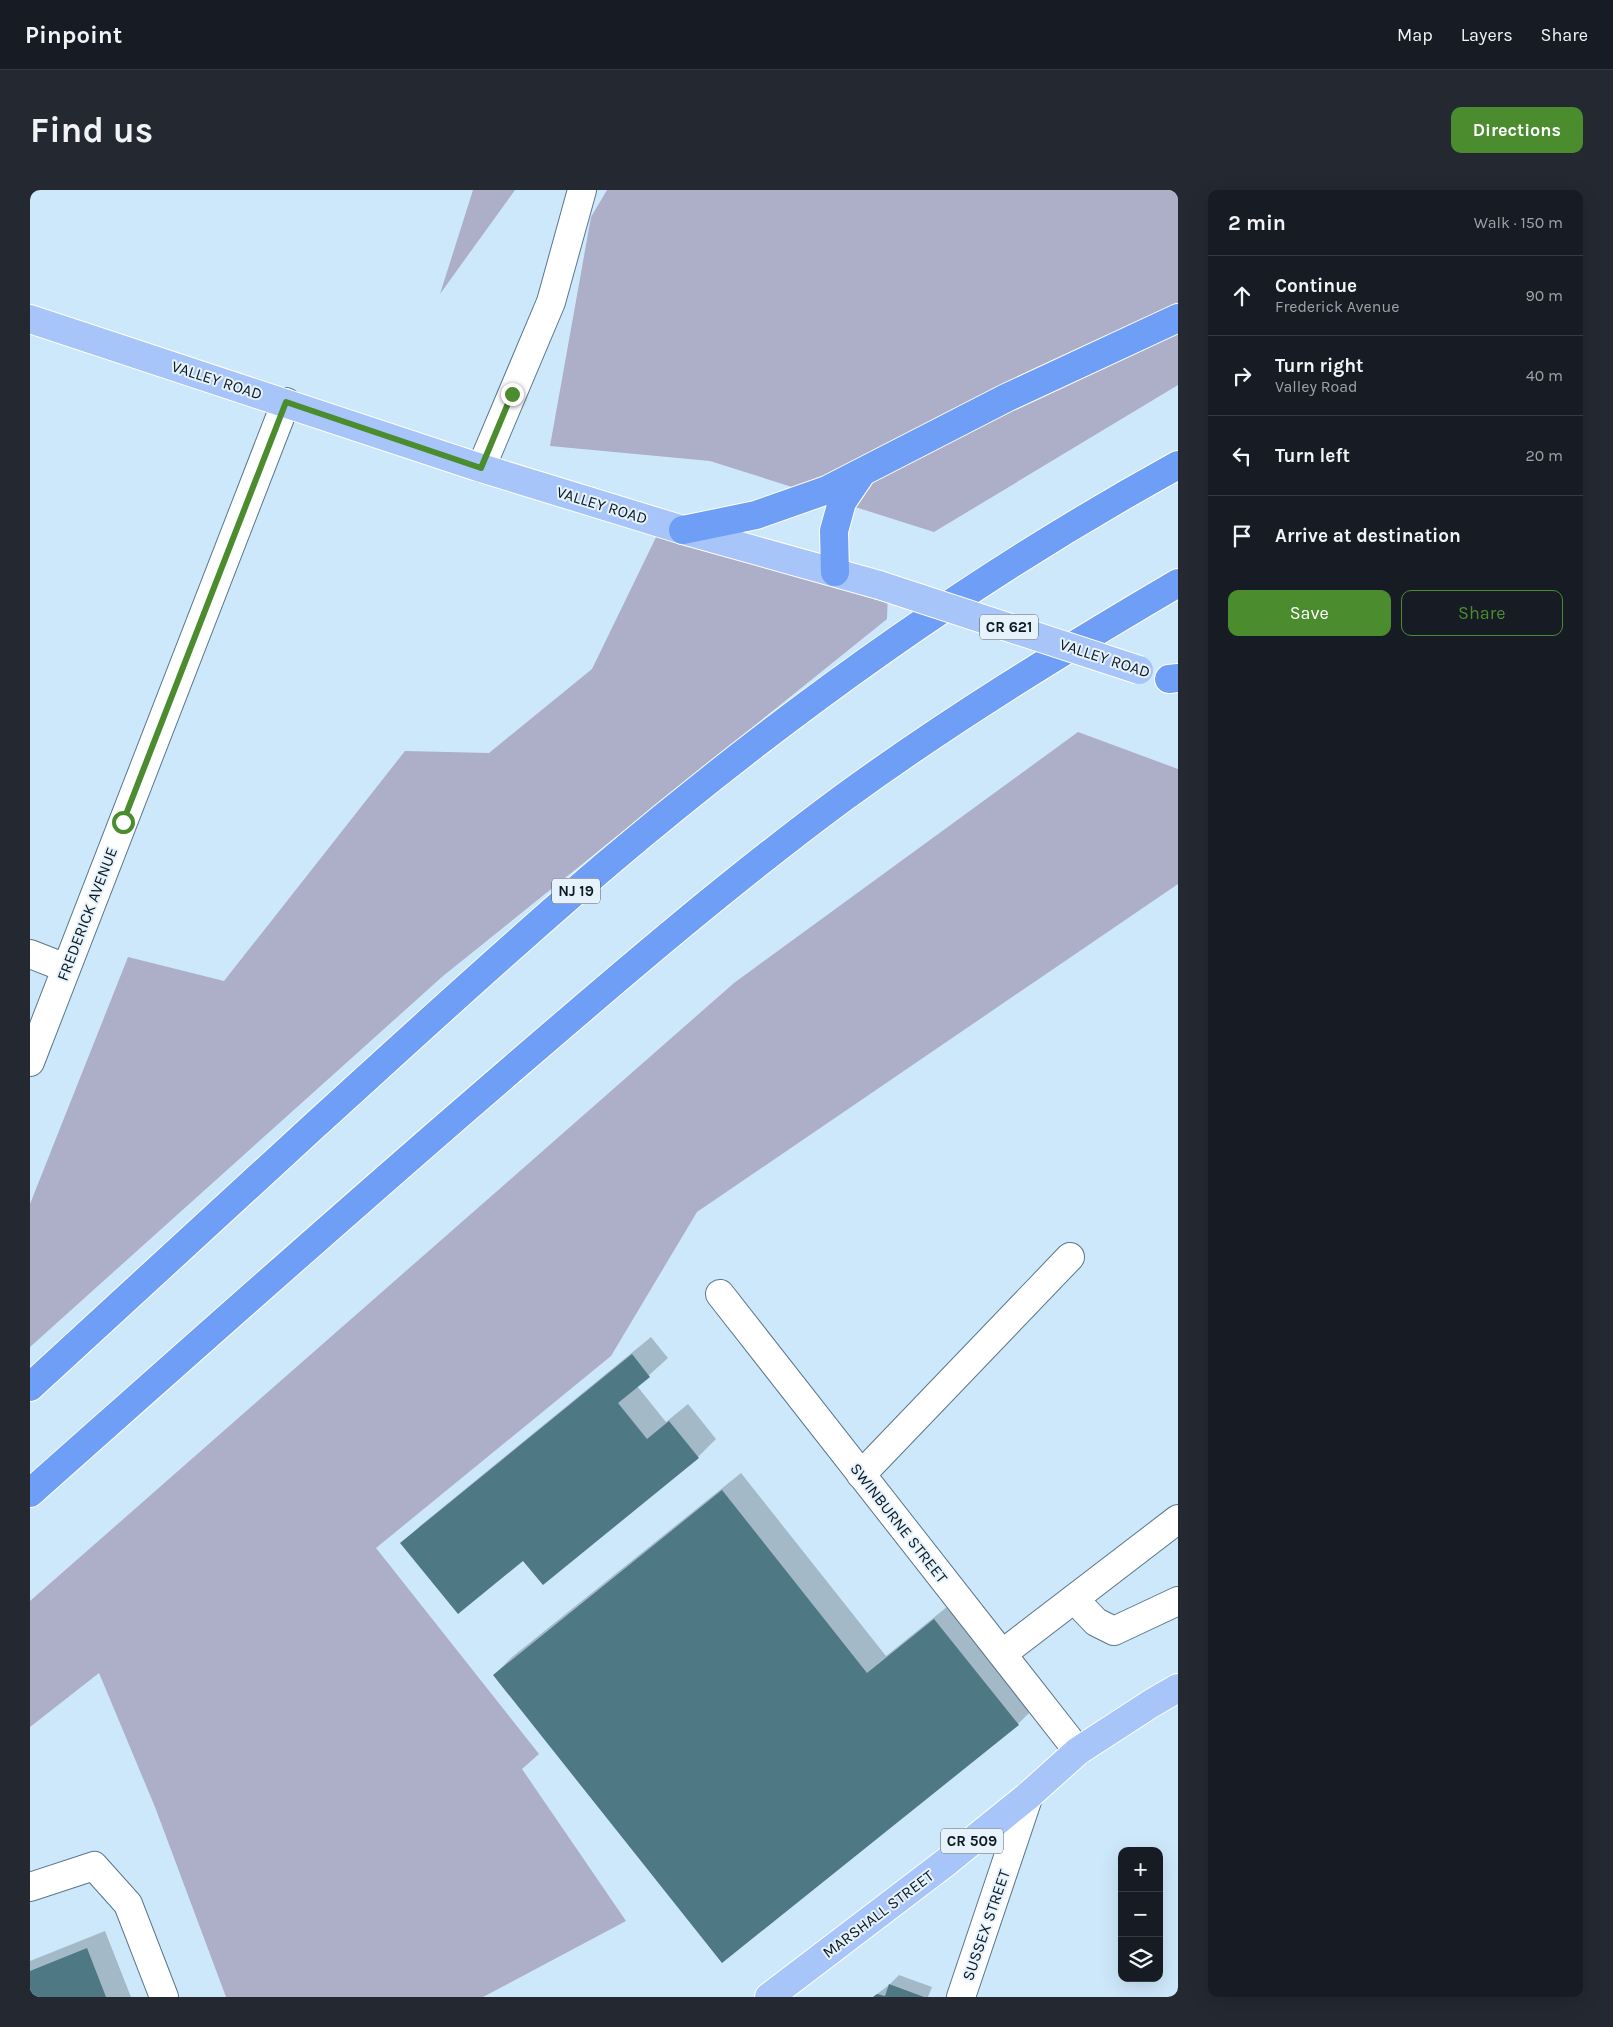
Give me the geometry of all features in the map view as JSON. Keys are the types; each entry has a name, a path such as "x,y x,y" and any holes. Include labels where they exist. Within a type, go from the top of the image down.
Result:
{"highway":[{"path":"683,530 756,515 827,490 1006,398 1178,318"},
{"name":"NJ 19","path":"30,1387 447,1005 601,870 695,792 876,656 971,591 1068,529 1178,465"},
{"path":"835,572 834,531 842,502 863,471"},
{"path":"30,1493 460,1113 622,975 756,865 844,798 935,734 1025,675 1178,582"}],"main road":[{"name":"VALLEY ROAD","path":"30,319 481,468 683,530 879,585 1139,670 1175,679"},
{"name":"MARSHALL STREET","path":"769,1997 945,1863 1029,1795 1078,1751 1178,1688"}],"street":[{"path":"481,468 551,302 582,190"},
{"name":"FREDERICK AVENUE","path":"30,1062 286,402"},
{"path":"30,954 66,968"},
{"path":"861,1475 1070,1257"},
{"name":"SWINBURNE STREET","path":"720,1294 1078,1751"},
{"path":"1002,1654 1178,1519"},
{"path":"1074,1599 1096,1622 1114,1632 1178,1601"},
{"name":"SUSSEX STREET","path":"961,1997 1029,1795"},
{"path":"30,1887 94,1866 128,1904 164,1997"}],"shaded area":[{"path":"473,190 515,190 440,294"},
{"path":"607,190 1178,190 1178,385 934,532 710,461 550,446 591,217"},
{"path":"661,527 888,590 887,619 443,976 30,1347 30,1204 128,957 224,981 405,751 489,753 592,669"},
{"path":"1078,732 1178,769 1178,884 697,1212 611,1356 376,1548 539,1754 522,1769 626,1921 483,1997 226,1997 155,1807 99,1673 30,1727 30,1601 734,983"}],"building":[{"path":"632,1354 650,1377 618,1403 647,1439 669,1421 699,1458 543,1585 523,1561 458,1614 400,1543"},
{"path":"722,1490 867,1673 934,1619 1019,1725 722,1963 493,1675"},
{"path":"87,1948 106,1997 30,1997 30,1971"},
{"path":"889,1984 924,1997 873,1997 877,1994 885,1996"}],"route":[{"path":"123,822 286,402 481,468 512,394"}]}
